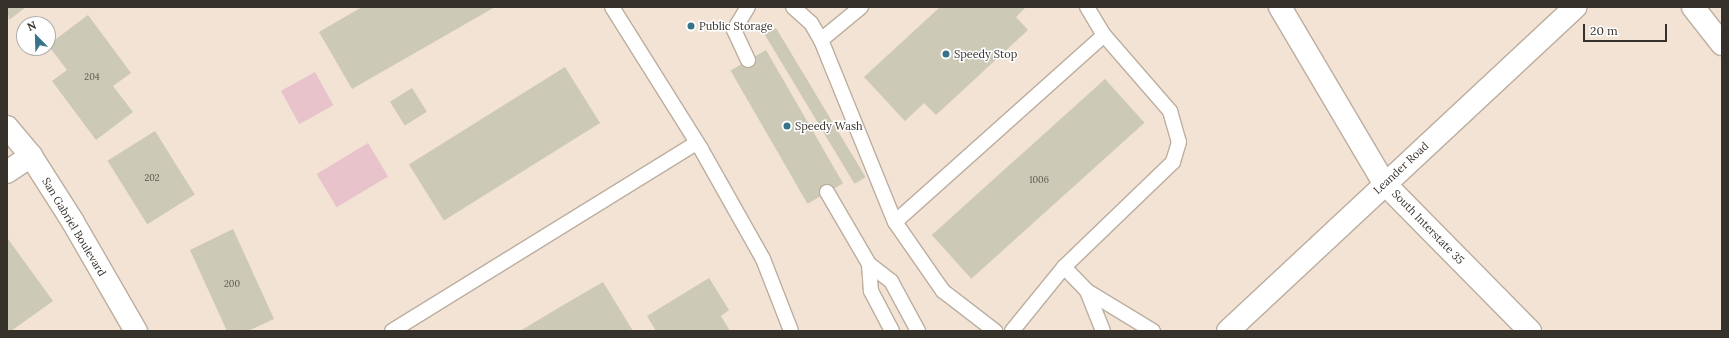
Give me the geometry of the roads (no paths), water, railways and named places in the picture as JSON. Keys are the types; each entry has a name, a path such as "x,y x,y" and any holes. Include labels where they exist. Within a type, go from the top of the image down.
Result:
{"main road":[{"name":"South Interstate 35","path":"1280,7 1384,183 1530,331"},
{"name":"Leander Road","path":"1228,331 1384,183 1576,7"},
{"path":"1693,7 1722,44"},
{"name":"San Gabriel Boulevard","path":"7,127 31,156 136,331"},
{"path":"7,172 31,156"}],"lane":[{"path":"612,7 696,143 763,259 791,331"},
{"path":"748,7 734,30 748,60"},
{"path":"793,7 811,23 821,40 895,222 944,291 995,331"},
{"path":"821,40 861,7"},
{"path":"1012,331 1064,267 1173,162 1179,142 1170,111 1104,35 1088,7"},
{"path":"895,222 1104,35"},
{"path":"392,331 696,143"},
{"path":"827,192 869,264 891,281 918,331"},
{"path":"869,264 871,291 892,331"},
{"path":"1064,267 1087,291 1152,331"},
{"path":"1087,291 1103,331"}],"place":[{"name":"Public Storage","path":"691,26"},
{"name":"Speedy Stop","path":"946,54"},
{"name":"Speedy Wash","path":"787,126"}]}
